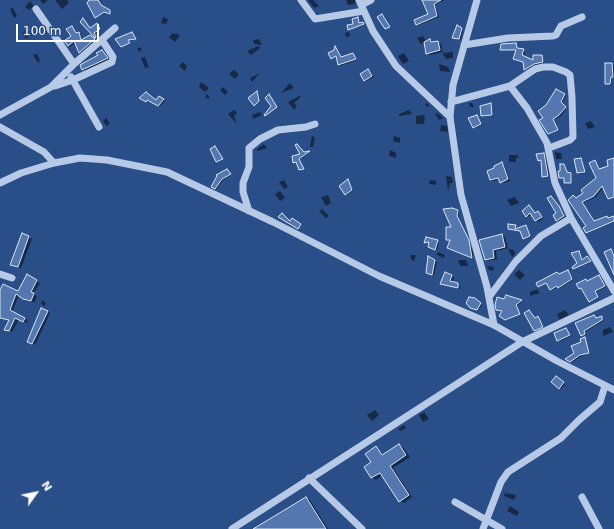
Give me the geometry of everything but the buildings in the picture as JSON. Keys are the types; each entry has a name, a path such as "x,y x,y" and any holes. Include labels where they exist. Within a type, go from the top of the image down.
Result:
{"street":[{"path":"301,0 315,19 361,6 372,0"},
{"path":"477,0 453,85 450,117 461,195 489,297 494,325"},
{"path":"361,6 373,31 396,66 450,117"},
{"path":"36,9 74,64"},
{"path":"464,45 508,38 553,36 556,35 561,26 582,17"},
{"path":"51,87 67,73 74,64 115,28"},
{"path":"0,115 51,87 73,80 112,62 113,57 102,40"},
{"path":"451,102 510,86 535,69 553,67 566,72 570,75 573,137 570,140 549,148"},
{"path":"67,73 73,80 99,127"},
{"path":"510,86 527,108 549,148 555,183 571,218 614,290"},
{"path":"249,211 243,192 243,183 249,167 249,148 260,139 278,130 306,127 315,124"},
{"path":"0,127 44,152 54,163"},
{"path":"0,183 21,173 54,163 80,158 107,160 167,172 379,276 494,325 522,342 614,390"},
{"path":"489,297 516,261 541,236 571,218"},
{"path":"0,274 12,278"},
{"path":"232,529 522,342 614,298"},
{"path":"483,529 485,519 508,472 561,438 600,402 605,386"},
{"path":"309,478 362,529"},
{"path":"582,497 599,529"},
{"path":"455,502 502,529"}]}
